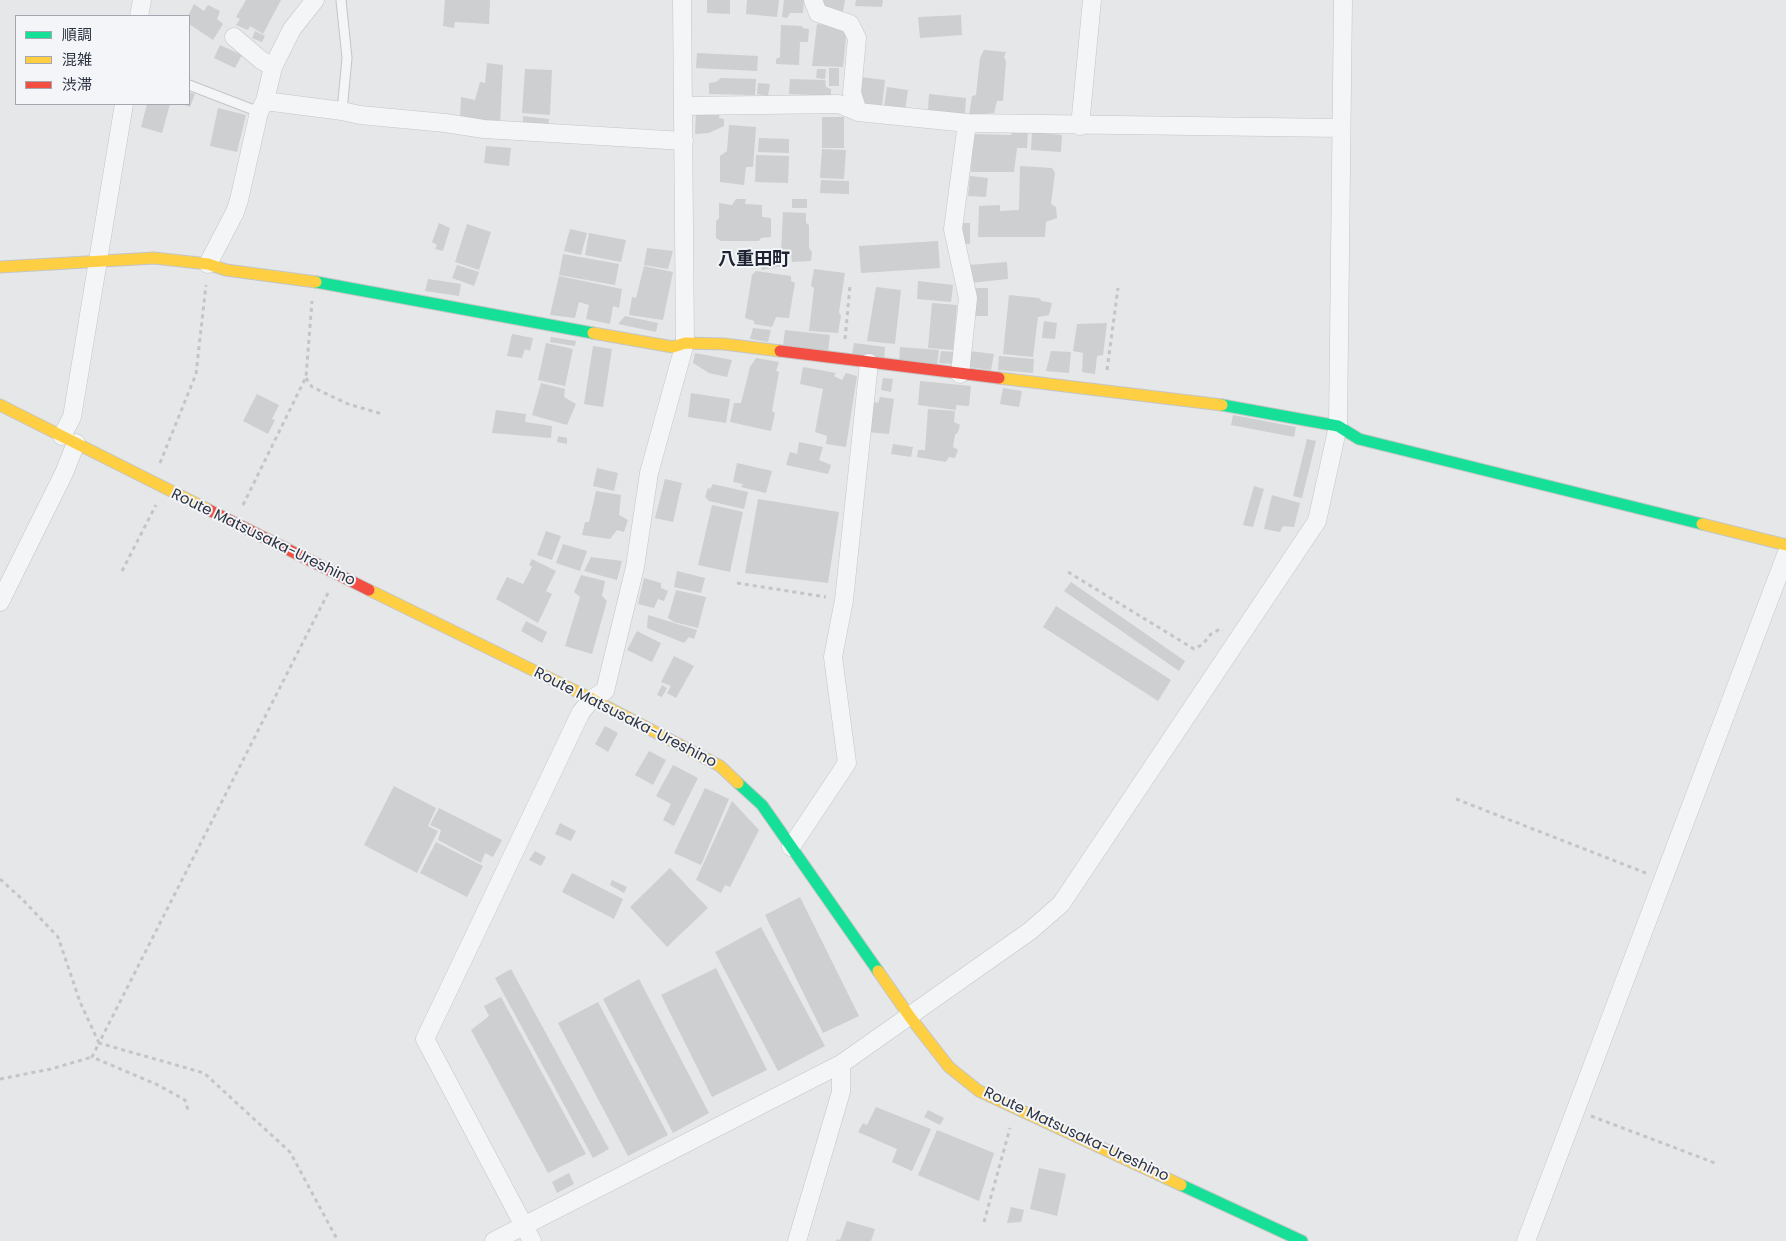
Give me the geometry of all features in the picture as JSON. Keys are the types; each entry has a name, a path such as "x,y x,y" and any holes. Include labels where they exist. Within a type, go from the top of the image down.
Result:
{"street":[{"path":"139,15 142,0"},
{"path":"208,264 235,212 239,200 273,67 292,29 315,0"},
{"path":"528,1234 425,1039 582,712 592,699 605,691 635,567 649,473 686,343 682,0"},
{"path":"812,0 818,13 850,24 857,38 852,93 858,112"},
{"path":"1080,126 1092,0"},
{"path":"494,1241 528,1234 841,1064 1030,931 1061,904 1317,521 1338,426 1342,0"},
{"path":"234,37 261,60 273,67"},
{"path":"684,106 839,104 858,112 967,123 1341,128"},
{"path":"0,602 64,473 124,105"},
{"path":"262,107 342,111 360,115 446,123 484,129 684,141"},
{"path":"960,374 968,298 953,229 967,123"},
{"path":"0,267 154,258 208,264 226,270 313,282 673,347 686,343 724,344 1215,404 1338,426 1359,439 1786,545"},
{"path":"791,847 847,763 833,657 844,600 869,363"},
{"name":"Route Matsusaka-Ureshino","path":"0,404 164,489 592,699 720,766 762,805 910,1017 949,1067 979,1091 1302,1241"},
{"path":"1526,1241 1786,555"},
{"path":"797,1241 841,1092 841,1064"}],"lane":[{"path":"341,0 347,58 342,111"},
{"path":"190,85 262,107"}],"path":[{"path":"151,482 176,426 196,374 208,264"},
{"path":"234,523 306,377 313,282"},
{"path":"843,360 850,286"},
{"path":"1105,391 1118,288"},
{"path":"306,377 312,387 348,404 382,414"},
{"path":"122,571 164,489"},
{"path":"1068,572 1194,650 1203,644 1211,634 1220,629 1231,632 1239,638"},
{"path":"92,1056 337,575"},
{"path":"737,583 844,600"},
{"path":"1456,800 1663,879"},
{"path":"0,879 58,937 80,1002 99,1043 204,1073 290,1152 338,1241"},
{"path":"0,1078 51,1069 92,1056 158,1085 185,1100 189,1113"},
{"path":"984,1222 1017,1108"},
{"path":"1576,1110 1715,1164"}],"building":[{"path":"246,0 281,0 263,34 250,26 248,30 236,25 240,19 236,17"},
{"path":"445,0 490,0 489,24 455,22 454,28 443,26"},
{"path":"707,0 730,0 730,14 707,13"},
{"path":"747,0 779,0 777,17 746,14"},
{"path":"784,0 804,0 803,13 790,13 787,18 782,17"},
{"path":"823,0 845,0 843,12 821,8"},
{"path":"856,0 883,0 882,7 855,6"},
{"path":"194,4 204,11 208,5 220,11 217,19 223,24 213,40 190,25 188,15"},
{"path":"961,15 962,35 920,38 918,17"},
{"path":"817,24 847,27 843,67 812,66"},
{"path":"781,25 802,26 809,29 808,42 800,42 799,65 776,64 776,59 780,57"},
{"path":"255,31 265,36 262,42 252,38"},
{"path":"220,45 242,55 235,68 214,58"},
{"path":"984,50 1006,52 1004,57 1006,61 1003,101 997,101 994,113 969,115 972,96 976,95 980,58"},
{"path":"697,53 758,56 757,71 696,68"},
{"path":"487,63 503,65 500,124 460,118 461,97 475,100 480,82 485,83"},
{"path":"829,68 839,68 839,86 829,86"},
{"path":"525,69 552,70 550,115 522,113"},
{"path":"817,69 826,69 825,79 816,78"},
{"path":"861,77 885,80 882,106 858,103"},
{"path":"721,78 756,79 755,95 709,94 709,83 716,82"},
{"path":"790,79 825,80 826,87 831,89 831,96 789,94"},
{"path":"758,83 770,84 768,96 757,94"},
{"path":"887,87 908,90 905,111 884,107"},
{"path":"190,92 195,94 190,107 185,105 190,105"},
{"path":"929,94 966,98 965,114 928,110"},
{"path":"147,105 170,105 162,133 141,127"},
{"path":"218,108 246,115 237,152 210,146"},
{"path":"696,111 720,112 719,118 724,119 724,126 709,133 695,134"},
{"path":"523,116 549,119 548,126 523,124"},
{"path":"822,117 844,117 844,148 822,148"},
{"path":"729,125 756,127 753,167 746,167 744,185 720,182 720,156 727,151"},
{"path":"1012,130 1028,131 1027,148 1017,148 1014,172 971,172 972,134 1011,135"},
{"path":"1032,132 1062,135 1061,152 1031,150"},
{"path":"759,138 789,139 789,153 758,152"},
{"path":"486,146 511,148 509,166 484,163"},
{"path":"822,149 846,150 844,179 820,178"},
{"path":"756,155 789,156 788,183 755,182"},
{"path":"1020,166 1052,168 1055,173 1051,204 1056,207 1057,218 1046,222 1045,237 978,237 979,206 1000,205 1000,211 1019,210"},
{"path":"970,176 988,178 986,197 968,196"},
{"path":"821,180 849,181 849,194 820,193"},
{"path":"736,199 746,199 745,204 762,205 762,217 771,218 771,237 761,238 759,241 721,241 716,238 719,203 732,205"},
{"path":"792,199 807,199 807,208 792,208"},
{"path":"783,212 806,213 806,223 809,225 809,248 812,252 811,261 792,262 791,253 781,252"},
{"path":"439,223 450,228 443,251 435,249 437,245 432,242"},
{"path":"961,223 970,223 970,244 961,244"},
{"path":"467,224 491,232 479,270 455,262"},
{"path":"570,229 587,233 581,255 564,251"},
{"path":"589,233 626,240 621,262 585,255"},
{"path":"938,241 940,268 861,273 859,246"},
{"path":"647,248 673,251 668,269 644,265"},
{"path":"563,254 619,264 615,285 559,275"},
{"path":"780,257 782,266 762,270 760,261"},
{"path":"1007,262 1008,279 970,283 968,265"},
{"path":"457,265 479,272 474,286 452,278"},
{"path":"644,266 673,272 663,320 629,315 632,297 636,298"},
{"path":"814,269 845,273 838,333 809,331 814,288 811,286"},
{"path":"756,271 791,276 791,281 795,283 789,318 776,317 772,327 754,324 754,321 745,318 752,275"},
{"path":"559,276 622,289 619,308 613,306 610,324 586,319 589,305 579,302 575,318 550,315"},
{"path":"428,279 461,284 459,296 425,291"},
{"path":"918,281 953,285 951,302 917,299"},
{"path":"876,287 901,290 895,344 867,341"},
{"path":"971,288 988,288 988,316 972,316"},
{"path":"1009,295 1039,298 1042,301 1052,303 1049,315 1038,317 1033,357 1003,354"},
{"path":"932,303 957,305 953,350 928,348"},
{"path":"625,316 658,323 656,332 618,324"},
{"path":"1044,321 1057,323 1055,339 1042,338"},
{"path":"1107,323 1103,355 1097,356 1095,374 1082,372 1083,353 1073,351 1077,324"},
{"path":"753,328 771,330 768,342 750,339"},
{"path":"785,330 830,335 828,351 783,346"},
{"path":"512,334 533,338 530,351 525,349 522,358 507,356"},
{"path":"551,337 576,341 575,346 550,342"},
{"path":"546,343 573,349 565,386 538,380"},
{"path":"854,343 885,347 884,359 852,355"},
{"path":"593,346 612,349 603,407 584,404"},
{"path":"900,347 939,350 937,365 899,361"},
{"path":"941,351 954,352 953,364 939,363"},
{"path":"970,351 994,354 991,370 968,367"},
{"path":"1051,351 1071,352 1069,373 1046,371"},
{"path":"695,353 732,360 727,377 709,373 693,363"},
{"path":"999,356 1034,359 1033,373 998,370"},
{"path":"756,358 779,362 776,371 779,372 772,411 775,413 771,431 730,422 734,403 741,403 750,367"},
{"path":"803,367 836,373 834,376 842,380 846,373 857,376 846,447 826,444 827,436 815,432 823,389 800,384"},
{"path":"883,378 893,379 891,392 881,390"},
{"path":"920,381 971,386 969,406 956,405 956,410 918,405"},
{"path":"541,383 565,389 564,397 576,404 567,425 532,415"},
{"path":"1003,388 1022,391 1019,407 1000,404"},
{"path":"691,393 730,399 726,423 688,417"},
{"path":"257,394 279,405 272,419 275,420 268,434 243,421"},
{"path":"880,397 894,399 889,434 867,432 870,401 878,403"},
{"path":"928,409 955,411 954,422 960,425 955,435 953,447 958,450 955,458 949,457 946,462 917,457 918,450 925,450"},
{"path":"496,410 526,414 525,422 552,426 551,438 492,433"},
{"path":"1233,415 1296,427 1294,437 1231,425"},
{"path":"558,436 567,438 567,444 557,442"},
{"path":"1307,439 1316,441 1302,498 1293,496"},
{"path":"799,442 823,447 819,460 831,465 828,474 786,465 790,452 797,454"},
{"path":"893,444 913,447 911,457 891,454"},
{"path":"737,463 772,471 766,493 741,487 743,484 733,482"},
{"path":"597,468 618,473 614,491 593,486"},
{"path":"665,479 682,483 673,522 655,518"},
{"path":"713,484 748,492 744,509 709,501 705,497 708,488 710,489"},
{"path":"1254,486 1264,489 1253,527 1243,525"},
{"path":"596,491 621,495 619,515 628,520 624,532 617,530 610,539 582,535 585,522 589,522"},
{"path":"1272,495 1300,503 1294,527 1283,526 1280,532 1264,529"},
{"path":"758,499 839,512 828,583 745,573"},
{"path":"712,505 743,512 730,572 698,565"},
{"path":"546,531 561,536 552,560 537,555"},
{"path":"563,544 587,551 580,571 556,563"},
{"path":"591,557 622,561 617,580 584,571"},
{"path":"532,559 556,571 546,591 552,594 538,623 496,599 507,577 523,584 532,567 529,565"},
{"path":"677,571 705,578 701,593 674,587"},
{"path":"581,575 605,581 602,596 607,601 592,654 565,646 580,597 574,592"},
{"path":"644,578 661,583 661,588 668,591 664,601 658,599 654,608 638,604"},
{"path":"1071,582 1185,661 1179,671 1064,591"},
{"path":"676,590 706,597 698,628 674,622 668,618"},
{"path":"1056,606 1171,680 1158,701 1043,627"},
{"path":"648,615 697,630 694,639 689,637 684,643 647,628"},
{"path":"526,621 547,632 542,643 521,631"},
{"path":"637,631 661,643 652,662 627,650"},
{"path":"674,656 694,666 676,698 667,693 671,686 661,682"},
{"path":"662,685 667,688 662,697 657,695"},
{"path":"605,726 618,733 608,752 595,744"},
{"path":"649,751 666,760 653,785 635,775"},
{"path":"673,765 698,778 674,826 663,820 671,804 656,796"},
{"path":"394,786 436,808 428,826 438,831 417,873 364,845"},
{"path":"705,788 729,799 701,865 674,853"},
{"path":"732,801 759,830 730,887 725,885 721,893 696,880"},
{"path":"439,808 502,840 493,857 485,853 481,863 438,840 441,830 430,825"},
{"path":"560,823 576,831 571,841 555,834"},
{"path":"436,842 483,866 467,897 420,873"},
{"path":"535,851 546,857 541,866 529,860"},
{"path":"670,868 708,908 667,947 630,907"},
{"path":"572,873 623,899 614,919 562,892"},
{"path":"612,880 627,887 624,893 610,885"},
{"path":"800,897 859,1016 823,1033 765,915"},
{"path":"761,927 825,1046 778,1071 715,952"},
{"path":"716,968 767,1070 712,1097 661,995"},
{"path":"511,969 609,1149 593,1158 495,978"},
{"path":"639,979 709,1113 673,1133 603,999"},
{"path":"501,997 586,1154 548,1173 471,1030 489,1016 484,1006"},
{"path":"598,1002 668,1135 628,1156 558,1023"},
{"path":"876,1107 931,1129 912,1171 892,1162 897,1149 858,1132 863,1123 867,1125"},
{"path":"928,1110 944,1118 940,1125 924,1117"},
{"path":"937,1130 994,1153 979,1201 918,1175"},
{"path":"1039,1168 1066,1174 1057,1216 1030,1209"},
{"path":"569,1173 574,1184 557,1193 552,1182"},
{"path":"1011,1207 1024,1210 1021,1222 1007,1223"},
{"path":"847,1221 875,1229 871,1241 836,1241 837,1239 840,1240"}],"traffic: fast":[{"path":"316,282 593,333"},
{"path":"1222,405 1338,426 1359,439 1702,524"},
{"path":"738,783 762,805 878,971"},
{"path":"1181,1185 1302,1241"}],"traffic: slow":[{"path":"0,267 154,258 208,264 226,270 316,282"},
{"path":"593,333 673,347 685,343 724,344 780,351"},
{"path":"999,378 1222,405"},
{"path":"0,405 209,510"},
{"path":"1702,524 1786,545"},
{"path":"369,590 592,699 720,766 738,783"},
{"path":"878,971 910,1017 949,1067 979,1091 1181,1185"}],"traffic: jam":[{"path":"780,351 999,378"},
{"path":"209,510 369,590"}],"district":[{"name":"八重田町","path":"754,260"}]}
